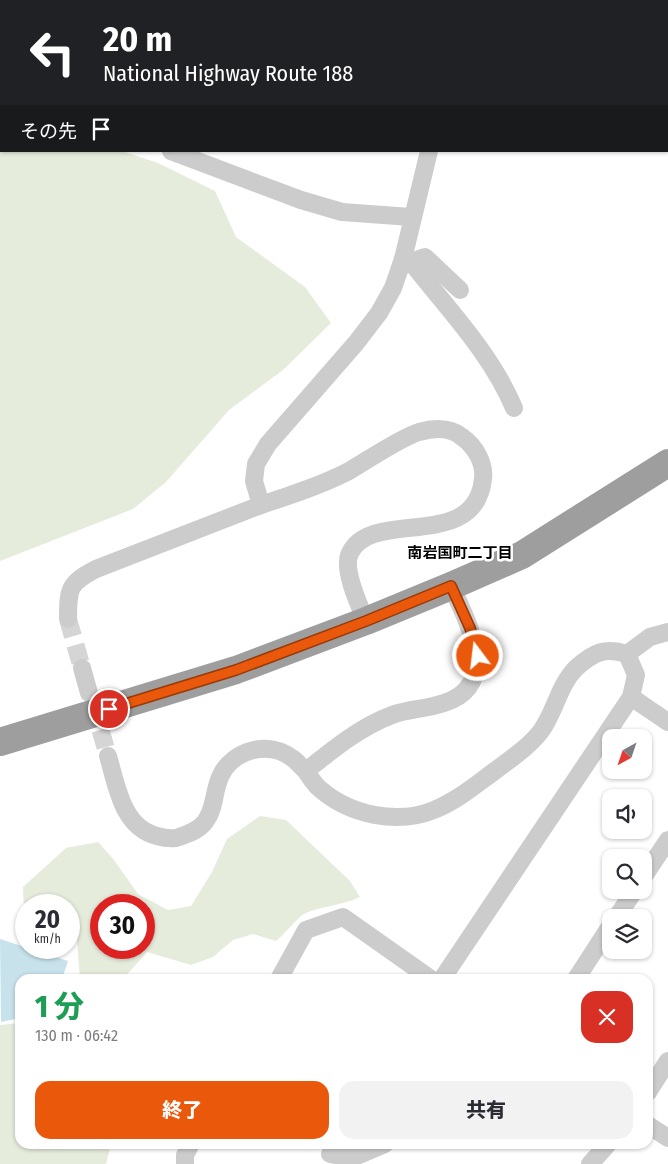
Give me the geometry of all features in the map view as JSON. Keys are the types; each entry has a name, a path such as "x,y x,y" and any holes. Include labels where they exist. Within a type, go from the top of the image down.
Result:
{"highway":[{"path":"0,742 236,670 366,621 451,586 522,555 668,463"}],"street":[{"path":"174,152 301,200 342,212 411,217"},
{"path":"261,506 254,481 256,464 268,444 356,343 379,313 407,260 411,217 429,152"},
{"path":"407,260 425,257 460,290"},
{"path":"407,260 491,364 505,387 514,408"},
{"path":"68,619 68,597 76,580 96,569 302,492 346,472 418,433 439,428 461,436 478,454 484,474 482,491 475,504 446,523 373,533 359,540 349,553 347,567 366,621"},
{"path":"306,771 366,727 393,715 444,704 461,695 473,678 478,656 470,628 451,586"},
{"path":"627,654 650,637 668,632"},
{"path":"108,756 123,806 133,822 149,834 169,839 187,835 204,824 212,810 221,775 237,756 254,749 276,750 291,757 306,771 320,789 346,806 377,816 406,817 433,810 458,798 522,751 541,731 575,670 591,656 611,649 627,654 636,675 631,696 445,974"},
{"path":"82,668 89,693"},
{"path":"631,696 668,722"},
{"path":"652,864 668,840"},
{"path":"282,974 306,930 343,917 424,974"},
{"path":"579,974 602,939"},
{"path":"653,1084 668,1061"},
{"path":"653,1128 668,1138"},
{"path":"185,1164 185,1155 188,1149"},
{"path":"330,1154 352,1158 373,1149"},
{"path":"590,1164 604,1149"}],"green space":[{"path":"0,152 125,152 158,163 215,191 236,237 305,287 331,323 283,370 229,410 166,482 133,509 0,561"},
{"path":"260,816 286,820 350,881 360,897 304,914 276,941 253,934 233,940 213,957 191,965 155,954 155,903 168,910 191,906 212,872 227,839"},
{"path":"98,842 114,860 138,894 90,894 90,959 141,959 127,974 80,974 80,894 23,894 23,887 66,848"},
{"path":"15,1024 15,1149 110,1149 106,1164 0,1164 0,1025"}],"water":[{"path":"0,939 15,944 15,959 62,959 68,961 64,974 15,974 15,1019 1,1022"}],"tunnel":[{"path":"68,619 82,668"},
{"path":"93,704 108,756"}],"district":[{"name":"南岩国町二丁目","path":"460,553"}],"route":[{"path":"109,709 236,670 366,621 451,586 470,628 478,656"}]}
